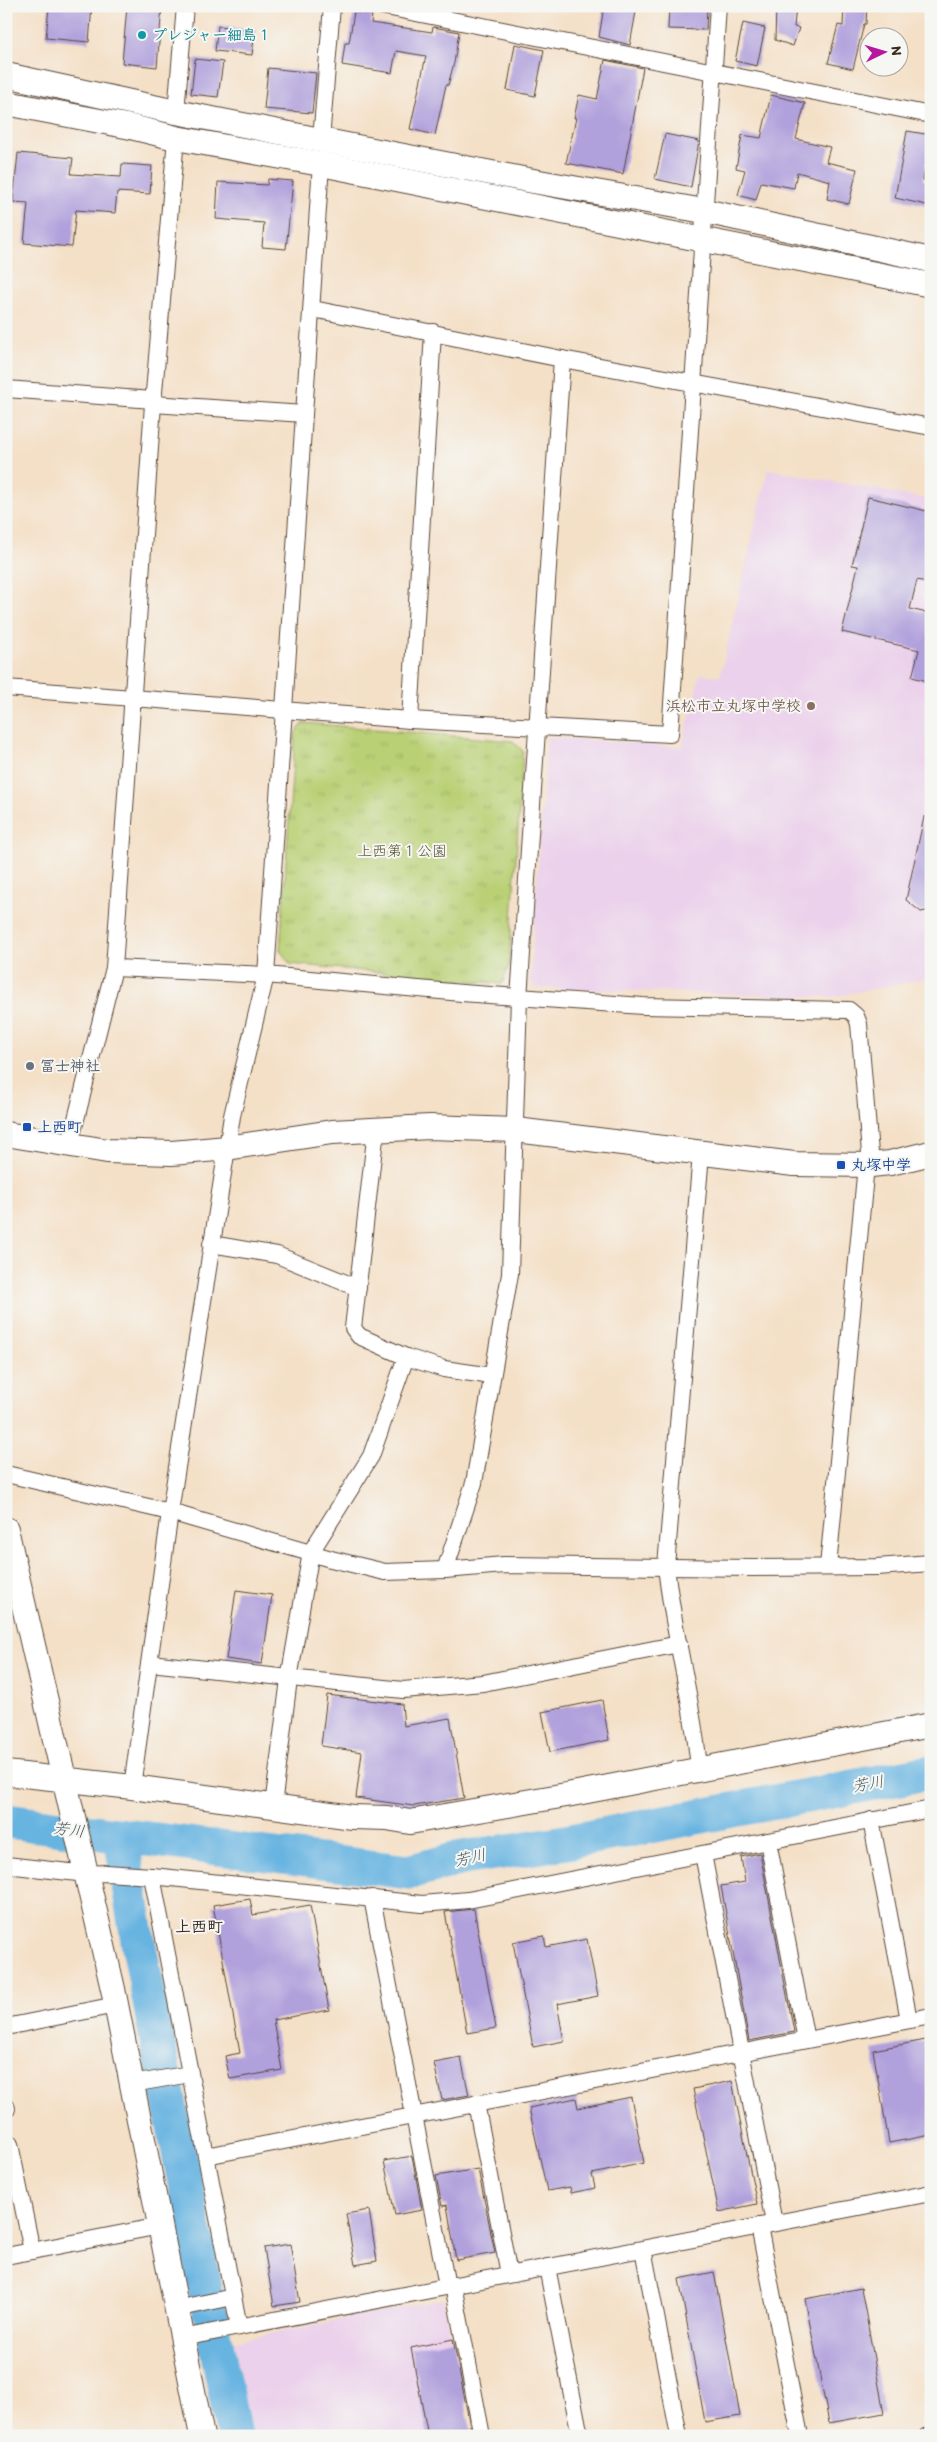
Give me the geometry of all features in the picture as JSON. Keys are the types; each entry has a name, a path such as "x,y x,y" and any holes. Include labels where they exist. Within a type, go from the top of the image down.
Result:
{"street":[{"path":"176,112 185,6"},
{"path":"321,140 332,6"},
{"path":"381,6 714,70 931,115"},
{"path":"6,688 410,720 670,734 718,6"},
{"path":"6,75 176,112 533,181 704,211 931,260"},
{"path":"6,103 131,127 176,138 321,164 931,285"},
{"path":"70,1143 114,968 153,402 176,138"},
{"path":"132,1787 170,1512 232,1116 266,976 304,414 313,309 321,164"},
{"path":"313,309 931,427"},
{"path":"410,720 433,332"},
{"path":"445,1570 472,1492 510,1274 519,998 539,728 562,358"},
{"path":"6,389 304,414"},
{"path":"114,968 266,976 519,998 643,1006 852,1012 859,1024 869,1165 828,1567"},
{"path":"6,1134 108,1150 152,1152 227,1148 332,1132 430,1126 516,1130 781,1163 869,1165 896,1162 931,1153"},
{"path":"376,1130 358,1288 352,1322 355,1333 406,1357 444,1369 492,1376"},
{"path":"700,1768 696,1727 669,1597 666,1566 701,1154"},
{"path":"211,1244 277,1255 358,1288"},
{"path":"273,1806 289,1679 311,1552 371,1456 406,1357"},
{"path":"6,1474 170,1512 385,1572 445,1570 504,1565 828,1567 931,1563"},
{"path":"6,1529 66,1789 93,1870 116,2005 143,2082 160,2226 186,2306 202,2436"},
{"path":"150,1662 289,1679 403,1690 483,1683 679,1644"},
{"path":"6,1773 66,1789 132,1787 410,1822 572,1794 931,1724"},
{"path":"6,1865 93,1870 422,1904 468,1900 931,1808"},
{"path":"871,1820 909,2020"},
{"path":"768,1841 806,2040"},
{"path":"703,1854 741,2052 800,2436"},
{"path":"146,1876 186,2075 206,2156 234,2328"},
{"path":"372,1898 414,2115 482,2436"},
{"path":"6,2026 116,2005"},
{"path":"206,2156 931,2016"},
{"path":"143,2082 186,2075"},
{"path":"476,2103 508,2274"},
{"path":"10,2144 32,2251"},
{"path":"190,2336 931,2193"},
{"path":"6,2256 160,2226"},
{"path":"643,2249 678,2436"},
{"path":"547,2267 580,2436"},
{"path":"186,2306 228,2298"}],"shaded area":[{"name":"浜松市立丸塚中学校","path":"768,469 931,500 931,978 831,997 536,988 530,980 547,737 682,747 700,674 720,676"},
{"path":"443,2299 469,2436 252,2436 234,2341"}],"green space":[{"name":"上西第１公園","path":"304,723 513,741 523,751 509,966 502,984 290,964 280,950 295,733"}],"building":[{"path":"49,6 92,6 89,42 46,38"},
{"name":"プレジャー細島１","path":"127,6 162,6 157,67 122,63"},
{"path":"604,6 637,6 630,45 599,37"},
{"path":"669,6 707,6 706,30 668,29"},
{"path":"776,6 796,6 794,27 799,28 793,46 775,40"},
{"path":"844,6 867,6 866,24 864,24 863,28 860,28 860,40 853,69 828,63 838,25 843,26"},
{"path":"354,12 372,15 371,23 432,32 433,27 459,32 454,63 448,85 446,85 435,135 410,129 426,56 396,51 392,73 342,65 345,43 349,43"},
{"path":"743,23 765,28 757,66 735,61"},
{"path":"218,26 255,30 252,55 215,51"},
{"path":"515,44 544,50 535,96 507,90"},
{"path":"195,59 223,62 218,97 191,94"},
{"path":"605,60 643,68 623,174 566,163 579,95 597,99"},
{"path":"268,68 316,73 312,113 264,109"},
{"path":"771,95 805,103 796,139 830,147 826,162 857,169 849,204 827,199 830,181 797,172 794,188 761,182 756,200 738,195 745,170 736,168 742,135 761,138"},
{"path":"907,131 931,135 923,180 931,182 931,206 895,198"},
{"path":"665,134 699,141 691,187 655,179"},
{"path":"18,153 73,158 71,174 121,177 122,164 152,166 150,194 117,192 115,213 76,210 72,247 24,243 28,203 13,202"},
{"path":"268,179 293,181 286,249 262,247 264,223 216,219 218,182 267,185"},
{"path":"868,497 931,512 931,583 917,580 910,609 931,614 931,682 912,677 919,650 842,632 858,566 852,565"},
{"path":"924,817 931,817 931,910 921,912 906,900"},
{"path":"236,1590 272,1595 262,1664 226,1659"},
{"path":"327,1695 402,1704 404,1726 450,1718 464,1798 414,1806 356,1798 362,1752 321,1746"},
{"path":"602,1700 609,1740 550,1752 542,1712"},
{"path":"760,1853 794,2032 749,2041 721,1886 745,1882 741,1857"},
{"path":"250,1899 253,1915 310,1905 329,2010 273,2020 282,2070 230,2079 225,2056 240,2053 213,1905"},
{"path":"474,1909 496,2028 467,2033 445,1912"},
{"path":"544,1936 546,1947 587,1939 598,1996 557,2004 564,2041 533,2047 513,1942"},
{"path":"931,2039 931,2135 889,2143 873,2050"},
{"path":"461,2058 469,2095 442,2100 434,2063"},
{"path":"732,2081 757,2204 719,2212 693,2089"},
{"path":"631,2097 644,2163 592,2174 595,2188 571,2193 570,2187 547,2191 529,2108 576,2098 578,2108"},
{"path":"412,2156 422,2210 395,2215 384,2161"},
{"path":"478,2169 495,2253 456,2260 447,2205 442,2206 436,2176"},
{"path":"369,2210 377,2261 355,2265 346,2214"},
{"path":"290,2244 300,2302 274,2306 264,2248"},
{"path":"714,2272 740,2416 705,2422 679,2279"},
{"path":"861,2288 884,2413 829,2423 805,2299"},
{"path":"453,2339 472,2436 428,2436 411,2348"}],"waterway":[{"name":"芳川","path":"6,1821 408,1872 462,1858 561,1843 931,1772"},
{"path":"121,1836 138,1941 234,2436"}],"place":[{"name":"プレジャー細島１","path":"142,35"},
{"name":"浜松市立丸塚中学校","path":"811,706"},
{"name":"冨士神社","path":"30,1066"},
{"name":"上西町","path":"27,1127"},
{"name":"丸塚中学","path":"841,1165"}],"district":[{"name":"上西町","path":"199,1926"}]}
